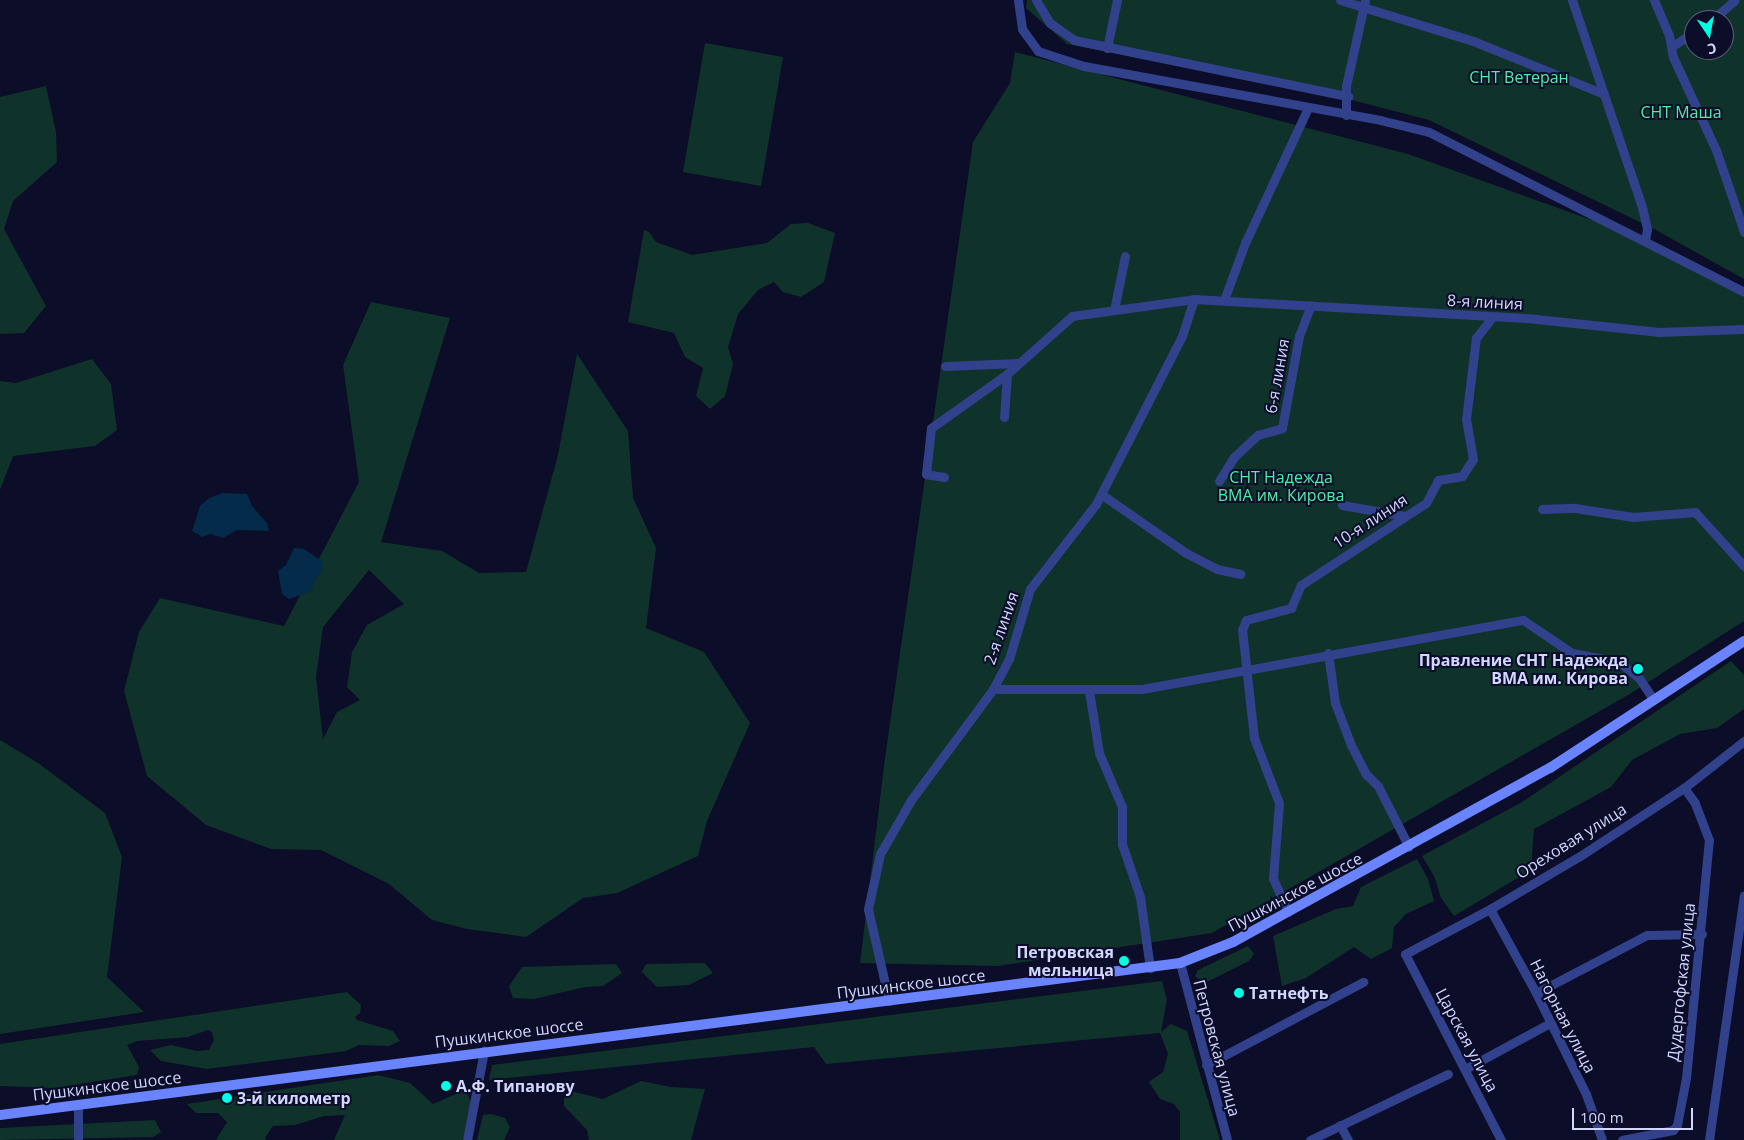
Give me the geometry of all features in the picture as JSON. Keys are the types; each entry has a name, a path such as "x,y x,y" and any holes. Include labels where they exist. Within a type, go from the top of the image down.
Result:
{"main road":[{"name":"Пушкинское шоссе","path":"0,1115 484,1050 889,1001 1180,963 1233,942 1550,768 1744,641"}],"street":[{"path":"1018,0 1022,29 1038,51 1061,59 1429,132 1645,240 1744,292"},
{"path":"1036,0 1050,23 1074,40 1348,96"},
{"path":"1107,48 1118,0"},
{"path":"1340,0 1365,3 1473,41 1604,94"},
{"path":"1572,0 1642,207 1647,229 1645,240"},
{"path":"1654,0 1672,47 1673,57 1716,150 1744,232"},
{"path":"1724,10 1735,0"},
{"path":"1346,115 1348,96 1346,86 1365,3"},
{"path":"1672,47 1684,39"},
{"path":"944,477 926,474 931,428 1007,374 1072,316 1194,299 1224,300 1245,244 1308,108"},
{"path":"1114,310 1124,256"},
{"name":"2-я линия","path":"889,1001 868,909 880,854 911,800 993,689 1009,659 1036,577 1101,494 1182,336 1194,299"},
{"name":"8-я линия","path":"1224,300 1491,319 1536,319 1659,332 1744,329"},
{"name":"6-я линия","path":"1219,481 1234,457 1258,435 1282,428 1297,345 1311,305"},
{"name":"10-я линия","path":"1245,668 1242,630 1246,620 1291,608 1301,585 1426,502 1438,480 1462,476 1473,459 1466,419 1476,338 1491,319"},
{"path":"945,366 1019,363"},
{"path":"1004,417 1007,374"},
{"path":"1101,494 1186,553 1217,569 1240,574"},
{"path":"1342,505 1405,516"},
{"path":"1542,508 1575,508 1633,516 1695,512 1744,566"},
{"path":"993,689 1089,692 1142,689 1245,668 1523,620 1572,653 1618,662 1639,678 1654,699"},
{"path":"1328,653 1335,703 1350,745 1366,774 1378,786 1409,847"},
{"path":"1245,668 1254,738 1279,803 1272,872 1288,912"},
{"path":"1089,692 1099,753 1122,807 1122,844 1140,897 1150,968"},
{"name":"Ореховая улица","path":"1405,954 1490,910 1684,788 1744,741"},
{"name":"Дудергофская улица","path":"1622,1140 1667,1133 1677,1125 1686,1078 1702,934 1709,840 1695,803 1684,788"},
{"path":"1709,1140 1744,895"},
{"name":"Нагорная улица","path":"1490,910 1536,993 1586,1094 1602,1140"},
{"path":"1536,993 1647,935 1702,934"},
{"name":"Царская улица","path":"1405,954 1439,1023 1466,1068 1501,1140"},
{"name":"Петровская улица","path":"1180,963 1227,1140"},
{"path":"1206,1065 1363,982"},
{"path":"1466,1068 1550,1022"},
{"path":"467,1140 484,1050"},
{"path":"1310,1140 1448,1074"},
{"path":"78,1106 78,1140"},
{"path":"1340,1125 1348,1140"}],"green space":[{"name":"СНТ Ветеран","path":"1027,0 1744,0 1744,279 1654,229 1429,120 1348,99 1067,44 1026,8"},
{"path":"705,43 783,57 761,186 683,172"},
{"name":"СНТ Надежда ВМА им. Кирова","path":"1015,52 1408,154 1597,222 1744,293 1744,621 1628,695 1212,933 998,966 860,963 885,758 973,142 1010,83"},
{"path":"46,86 56,132 57,162 13,201 4,229 46,306 24,333 0,334 0,97"},
{"path":"808,223 835,233 824,282 801,297 783,292 774,282 758,290 738,314 728,347 733,364 725,396 710,409 696,396 703,368 685,357 674,333 628,322 644,230 649,232 656,242 692,255 767,243 791,224"},
{"path":"371,302 450,318 381,542 442,551 479,573 526,572 558,455 577,354 628,431 633,498 656,548 646,628 704,652 750,723 707,821 698,856 617,893 583,898 526,937 467,929 432,920 389,884 321,850 271,849 206,825 147,776 124,691 139,632 160,598 284,626 359,482 343,365","holes":["369,570 404,604 367,625 352,652 347,687 360,700 337,712 323,739 316,677 323,627"]},
{"path":"92,359 111,384 117,430 95,446 13,456 0,490 0,381 16,383"},
{"path":"1731,661 1744,675 1744,709 1717,728 1680,734 1632,760 1611,787 1534,829 1531,870 1454,916 1441,898 1434,876 1422,856 1522,802"},
{"path":"0,740 38,763 105,813 122,857 107,977 144,1012 0,1034"},
{"path":"1417,859 1428,879 1434,901 1406,914 1394,927 1392,948 1371,959 1354,947 1306,978 1282,986 1273,936 1336,909 1353,906 1361,887"},
{"path":"1248,946 1254,954 1249,961 1205,983 1195,976 1198,970"},
{"path":"705,963 713,973 689,985 657,987 642,972 646,964"},
{"path":"616,964 622,973 603,986 585,987 534,999 513,998 509,986 522,967"},
{"path":"1162,981 1167,1000 1161,1032 1171,1024 1187,1031 1220,1140 1180,1140 1180,1112 1174,1104 1160,1099 1149,1082 1163,1072 1168,1054 1160,1033 826,1064 814,1047 489,1080 492,1065"},
{"path":"347,992 361,1005 360,1013 355,1017 357,1020 393,1031 400,1041 389,1046 359,1045 346,1051 207,1069 161,1061 150,1050 171,1045 197,1051 209,1050 214,1040 212,1032 208,1030 188,1037 137,1041 127,1045 139,1067 137,1075 54,1088 0,1086 0,1044"},
{"path":"378,1075 410,1083 433,1104 465,1090 473,1106 463,1140 334,1140 345,1115 324,1116 295,1125 273,1126 265,1138 266,1140 216,1140 227,1122 218,1113 196,1113 187,1104"},
{"path":"641,1081 671,1087 705,1089 691,1140 589,1140 587,1130 564,1106 564,1096 571,1091 603,1099"},
{"path":"491,1114 505,1118 510,1127 504,1140 477,1140 483,1115"},
{"path":"155,1120 161,1132 153,1137 0,1140 0,1128"}],"water":[{"path":"223,493 247,494 252,506 267,523 269,531 237,530 223,538 210,534 202,537 192,531 200,506 209,498"},
{"path":"294,548 304,549 323,562 322,571 314,582 312,591 289,599 282,594 278,571 286,565"}],"place":[{"name":"Правление СНТ Надежда ВМА им. Кирова","path":"1638,669"},
{"name":"Петровская мельница","path":"1124,961"},
{"name":"Татнефть","path":"1239,993"},
{"name":"А.Ф. Типанову","path":"446,1086"},
{"name":"3-й километр","path":"227,1098"}],"park label":[{"name":"СНТ Маша","path":"1681,112"}]}
